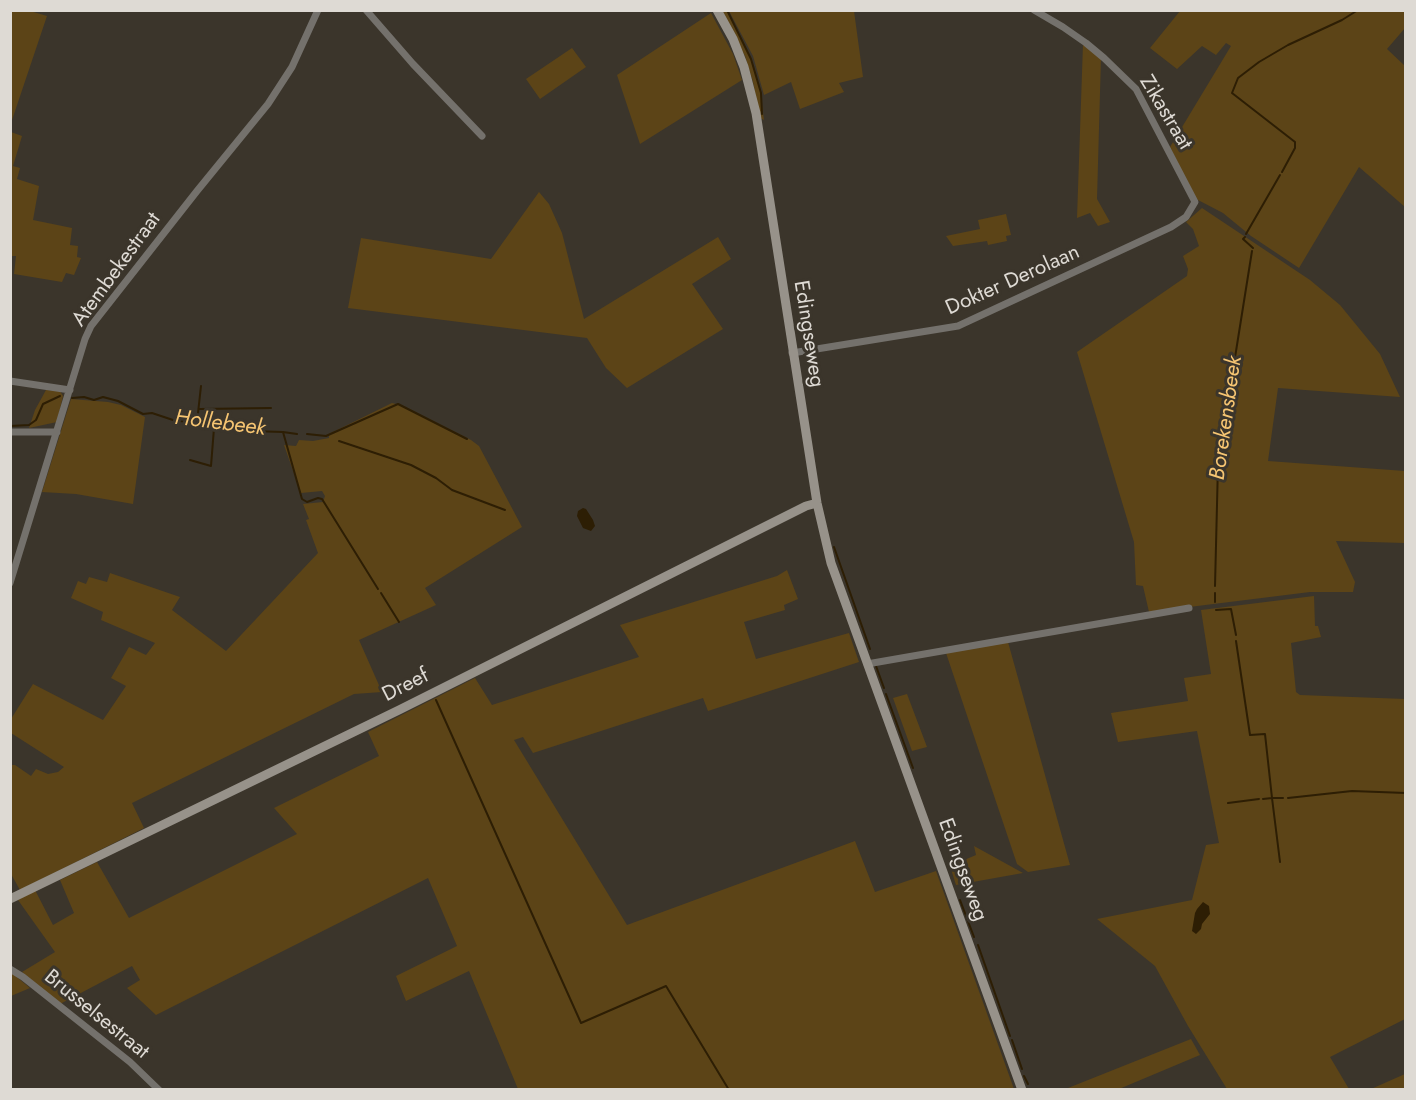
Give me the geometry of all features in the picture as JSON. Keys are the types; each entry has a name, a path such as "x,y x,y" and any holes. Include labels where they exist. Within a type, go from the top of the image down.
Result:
{"main road":[{"name":"Edingseweg","path":"717,10 739,54 751,91 820,527 867,664 1022,1089"},
{"name":"Dreef","path":"10,899 399,710 806,506 817,503"}],"street":[{"name":"Atembekestraat","path":"10,583 85,339 91,326 193,195 268,104 292,66 318,10"},
{"path":"366,10 413,64 482,136"},
{"name":"Zikastraat","path":"1034,10 1086,43 1136,89 1195,202"},
{"name":"Dokter Derolaan","path":"792,353 964,324 1171,227 1186,217 1195,202"},
{"path":"10,381 70,390"},
{"path":"10,432 57,432"},
{"path":"867,664 1189,608"},
{"name":"Brusselsestraat","path":"10,969 130,1062 159,1089"}],"shaded area":[{"path":"11,10 30,11 47,16 11,123"},
{"path":"721,11 727,11 750,56 760,89 764,120 760,118 745,56"},
{"path":"729,11 854,11 863,77 839,83 844,92 800,109 791,82 764,95 753,56"},
{"path":"1180,11 1405,11 1405,28 1387,49 1405,66 1405,207 1359,167 1299,268 1251,236 1223,213 1198,200 1192,193 1170,147 1231,46 1226,43 1216,55 1202,46 1177,69 1150,48"},
{"path":"711,13 733,54 742,80 640,144 617,75"},
{"path":"1083,44 1101,57 1097,199 1110,222 1098,226 1090,213 1077,218"},
{"path":"572,48 586,67 540,99 526,79"},
{"path":"11,132 22,136 13,166 20,168 17,179 39,186 33,220 72,228 70,245 78,246 77,257 81,258 74,275 66,273 62,282 14,274 16,256 10,256"},
{"path":"539,192 549,204 562,233 584,319 718,237 731,259 692,284 723,329 627,388 606,368 587,338 348,308 361,238 491,259"},
{"path":"1202,208 1310,280 1340,305 1380,354 1400,397 1278,388 1268,461 1405,471 1405,543 1336,541 1355,582 1353,592 1310,592 1149,612 1143,586 1136,585 1134,542 1077,352 1187,276 1188,269 1183,256 1199,246 1193,229 1186,222"},
{"path":"1006,214 1011,235 1006,236 1007,241 988,245 987,241 953,246 946,236 980,229 978,220"},
{"path":"46,390 60,391 63,396 57,422 29,428 35,410"},
{"path":"71,399 121,405 145,417 133,504 76,494 42,492"},
{"path":"392,403 471,440 479,446 522,527 425,588 436,605 359,640 382,692 354,694 132,803 144,828 20,890 11,874 11,765 15,765 31,776 36,769 48,774 58,772 64,767 11,733 11,719 33,684 103,720 126,686 111,678 129,647 146,655 155,643 101,620 103,612 71,598 78,581 86,584 89,577 107,582 110,573 180,597 172,610 226,651 318,553 306,520 309,519 303,504 323,502 325,496 322,491 301,493 284,445 296,446 299,440 313,441 329,438 329,434"},
{"path":"583,508 593,520 595,526 591,531 583,528 577,516 578,511"},
{"path":"787,570 798,599 784,605 785,610 744,622 756,659 849,633 859,662 708,711 703,698 533,753 523,737 514,740 627,925 855,841 875,892 936,871 1014,1089 518,1089 469,971 406,1001 396,976 457,946 428,878 156,1015 127,988 140,980 132,966 60,1004 22,972 55,952 18,900 35,890 53,925 74,913 60,880 97,862 129,918 297,834 274,808 379,756 368,732 475,678 492,705 639,657 620,625 777,576"},
{"path":"1314,596 1315,626 1318,626 1321,637 1291,643 1296,692 1300,695 1405,699 1405,1019 1330,1057 1349,1089 1227,1089 1188,1026 1155,966 1097,919 1192,900 1206,845 1219,843 1197,731 1118,742 1111,713 1188,701 1184,678 1211,674 1201,610"},
{"path":"1008,642 1070,865 1028,872 1017,864 946,653"},
{"path":"907,694 927,747 912,751 893,698"},
{"path":"974,846 1023,873 956,885 950,866 976,855"},
{"path":"1203,902 1209,906 1210,914 1196,934 1192,931 1195,913"},
{"path":"11,973 13,974 30,988 11,996"},
{"path":"1191,1039 1200,1055 1119,1089 1068,1090 1068,1088"},
{"path":"1405,1074 1405,1089 1371,1089"}],"waterway":[{"path":"727,10 751,59 761,93 762,114"},
{"name":"Borekensbeek","path":"1282,172 1295,148 1295,142 1232,93 1238,78 1288,45 1358,10"},
{"name":"Borekensbeek","path":"1246,234 1280,175"},
{"name":"Borekensbeek","path":"1245,237 1243,239 1253,248"},
{"name":"Borekensbeek","path":"1215,586 1218,464 1252,251"},
{"path":"197,422 201,386"},
{"name":"Hollebeek","path":"10,426 29,425 36,420 43,404 60,396"},
{"name":"Hollebeek","path":"72,398 84,397 94,400 103,397 118,401 143,414 152,413 173,420 251,431 283,432 302,499 307,502 322,499 378,589"},
{"path":"307,434 326,436 398,404 467,439"},
{"path":"200,409 271,408"},
{"path":"190,460 211,466 214,428"},
{"path":"283,432 297,434"},
{"path":"339,441 411,465 436,478 452,490 505,510"},
{"path":"834,547 870,649"},
{"name":"Hollebeek","path":"381,593 399,622"},
{"name":"Borekensbeek","path":"1215,593 1215,602"},
{"name":"Borekensbeek","path":"1216,610 1231,609 1236,635"},
{"name":"Borekensbeek","path":"1236,641 1250,735 1265,734 1272,798 1283,798"},
{"path":"876,666 884,688"},
{"path":"886,694 913,768"},
{"path":"436,700 581,1023 666,986 729,1090"},
{"name":"Borekensbeek","path":"1288,798 1352,791 1406,793"},
{"path":"1263,799 1272,798 1280,862"},
{"path":"1228,803 1259,799"},
{"path":"960,900 974,937"},
{"path":"978,945 1010,1036"},
{"path":"1012,1040 1022,1069"},
{"path":"1024,1076 1028,1084"}]}
